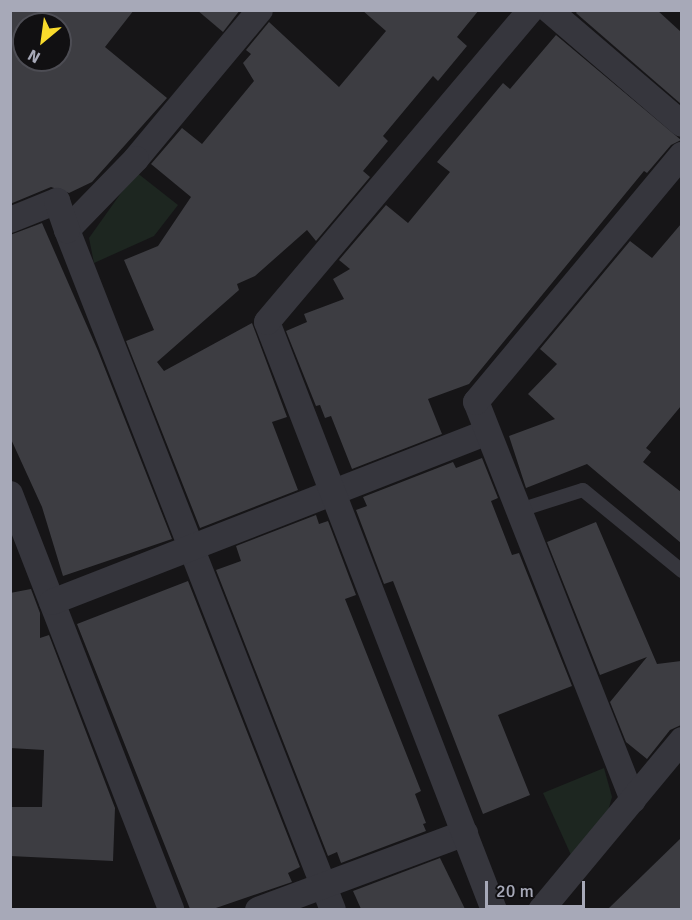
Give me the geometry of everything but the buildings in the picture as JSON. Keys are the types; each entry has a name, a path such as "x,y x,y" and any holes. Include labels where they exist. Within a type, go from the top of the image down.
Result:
{"street":[{"path":"67,230 136,159 260,10"},
{"path":"494,909 336,493 267,322 531,10"},
{"path":"549,10 681,124"},
{"path":"633,800 486,434 476,402 681,155"},
{"path":"10,220 57,201 333,909"},
{"path":"52,602 486,434"},
{"path":"10,494 171,909"},
{"path":"541,909 681,740"},
{"path":"258,909 465,833"}],"lane":[{"path":"517,511 583,490 681,571"}],"shaded area":[{"path":"136,172 178,205 154,236 94,263 89,238"},
{"path":"604,768 612,797 608,811 571,855 543,793"}]}
